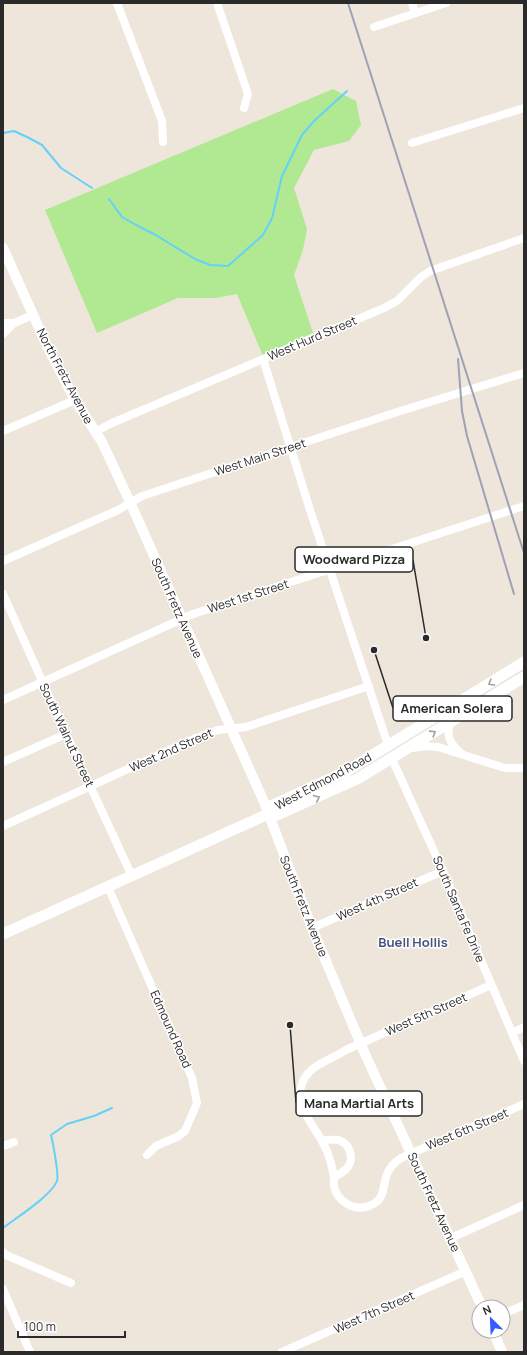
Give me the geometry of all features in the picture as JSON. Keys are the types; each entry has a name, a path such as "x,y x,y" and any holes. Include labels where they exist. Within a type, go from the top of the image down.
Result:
{"main road":[{"name":"West Edmond Road","path":"268,814 273,805 345,772 524,662"},
{"name":"West Edmond Road","path":"3,934 268,814 278,815 359,778 524,677"}],"street":[{"path":"117,3 162,121 163,142"},
{"path":"217,3 248,94 244,108"},
{"path":"412,3 415,13"},
{"path":"374,27 446,3"},
{"path":"412,142 524,108"},
{"name":"West Hurd Street","path":"96,432 112,422 384,308 397,300 421,277 430,271 524,238"},
{"name":"North Fretz Avenue","path":"3,248 48,348 75,400 106,450 130,502"},
{"path":"3,334 6,333 14,324 33,315"},
{"path":"3,323 14,324"},
{"path":"263,358 290,447 388,745"},
{"name":"West Main Street","path":"3,561 118,510 142,496 394,413 524,373"},
{"path":"3,432 75,400"},
{"name":"South Fretz Avenue","path":"130,502 268,814 312,928 392,1114 478,1299"},
{"name":"West 1st Street","path":"3,700 42,681 193,614 524,506"},
{"name":"South Walnut Street","path":"3,594 132,876"},
{"name":"West 2nd Street","path":"3,826 196,738 218,730 246,727 369,686"},
{"path":"451,722 448,735 455,748 463,754"},
{"path":"3,762 66,734"},
{"path":"405,750 417,746 438,747 505,768 524,768"},
{"name":"South Santa Fe Drive","path":"392,759 443,871 524,1061"},
{"name":"West 4th Street","path":"312,928 443,871"},
{"name":"Edmound Road","path":"108,887 192,1078 196,1092 197,1103 185,1131 177,1137 156,1146 147,1155"},
{"name":"West 5th Street","path":"334,1177 322,1141 301,1107 300,1099 302,1082 308,1073 314,1067 346,1050 491,985"},
{"path":"512,1033 524,1028"},
{"name":"West 6th Street","path":"334,1177 334,1185 337,1193 345,1203 358,1208 368,1207 376,1202 383,1194 387,1173 393,1163 411,1153 524,1104"},
{"path":"322,1141 338,1140 348,1147 350,1151 350,1162 347,1169 334,1177"},
{"path":"3,1146 14,1142"},
{"path":"451,1238 524,1205"},
{"path":"3,1252 6,1255 70,1282"},
{"name":"West 7th Street","path":"282,1352 466,1271"},
{"path":"3,1289 29,1352"},
{"path":"511,1311 524,1305"},
{"path":"496,1339 502,1352"}],"green space":[{"path":"333,89 356,101 361,125 349,141 314,150 294,188 307,229 303,250 294,275 313,333 263,356 237,294 216,298 178,298 97,333 45,210"}],"waterway":[{"path":"109,199 122,217 154,234 195,259 210,265 228,266 263,235 272,218 282,176 302,135 314,121 347,91"},
{"path":"3,133 14,131 42,145 61,168 92,188"},
{"path":"3,1228 41,1200 57,1181 57,1166 51,1135 67,1124 94,1116 112,1108"}],"railway":[{"path":"348,3 524,553"},
{"path":"458,359 462,411 467,436 514,594"}],"place":[{"name":"Woodward Pizza","path":"426,638"},
{"name":"American Solera","path":"374,650"},
{"name":"Mana Martial Arts","path":"290,1025"}],"district":[{"name":"Buell Hollis","path":"413,942"}]}
